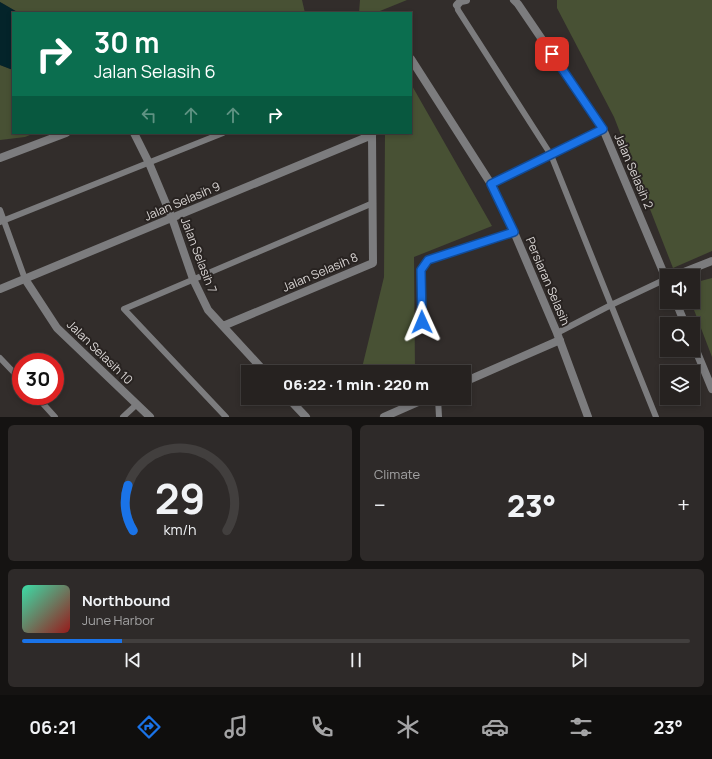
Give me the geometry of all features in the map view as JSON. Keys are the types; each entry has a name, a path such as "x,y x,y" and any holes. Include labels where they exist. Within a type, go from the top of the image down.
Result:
{"street":[{"path":"457,5 460,1 466,0"},
{"name":"Jalan Selasih 2","path":"514,0 603,129 664,269"},
{"name":"Persiaran Selasih","path":"412,61 491,184 514,232 558,336 588,417"},
{"path":"491,184 603,129"},
{"path":"1,156 63,134"},
{"name":"Jalan Selasih 7","path":"134,134 149,163 172,218 193,278 208,310 259,365"},
{"name":"Jalan Selasih 8","path":"223,326 373,263 372,134"},
{"name":"Jalan Selasih 9","path":"0,289 25,280 372,134"},
{"path":"422,322 421,270 428,260 514,232"},
{"path":"692,269 712,261"},
{"name":"Jalan Selasih 10","path":"25,280 57,328 150,417"},
{"path":"471,379 558,336"},
{"path":"699,357 712,389"},
{"path":"295,405 306,417"},
{"path":"384,417 411,405"}],"lane":[{"path":"457,5 458,10 551,155 656,417"},
{"path":"2,221 220,134"},
{"path":"226,417 124,309 193,278 373,203"},
{"path":"0,210 2,221 25,280"},
{"path":"558,336 611,305 660,283"},
{"path":"0,358 12,371"},
{"path":"123,417 137,404"},
{"path":"44,405 55,417"},
{"path":"439,405 440,417"}],"green space":[{"path":"0,0 302,0 305,12 17,12 0,2"},
{"path":"360,0 407,0 377,12 359,12"},
{"path":"557,0 712,0 712,251 673,268 614,117 557,8"},
{"path":"0,65 12,70 12,134 32,134 25,137 0,140"},
{"path":"412,86 492,226 414,257 415,365 363,365 384,277 385,134 412,134"},
{"path":"712,278 712,357 700,326 700,317 697,317 694,309 700,309 700,281"}],"water":[{"path":"0,2 17,12 12,12 12,70 0,65"}],"route":[{"path":"422,322 421,270 428,260 514,232 491,184 603,129 552,54"}]}
